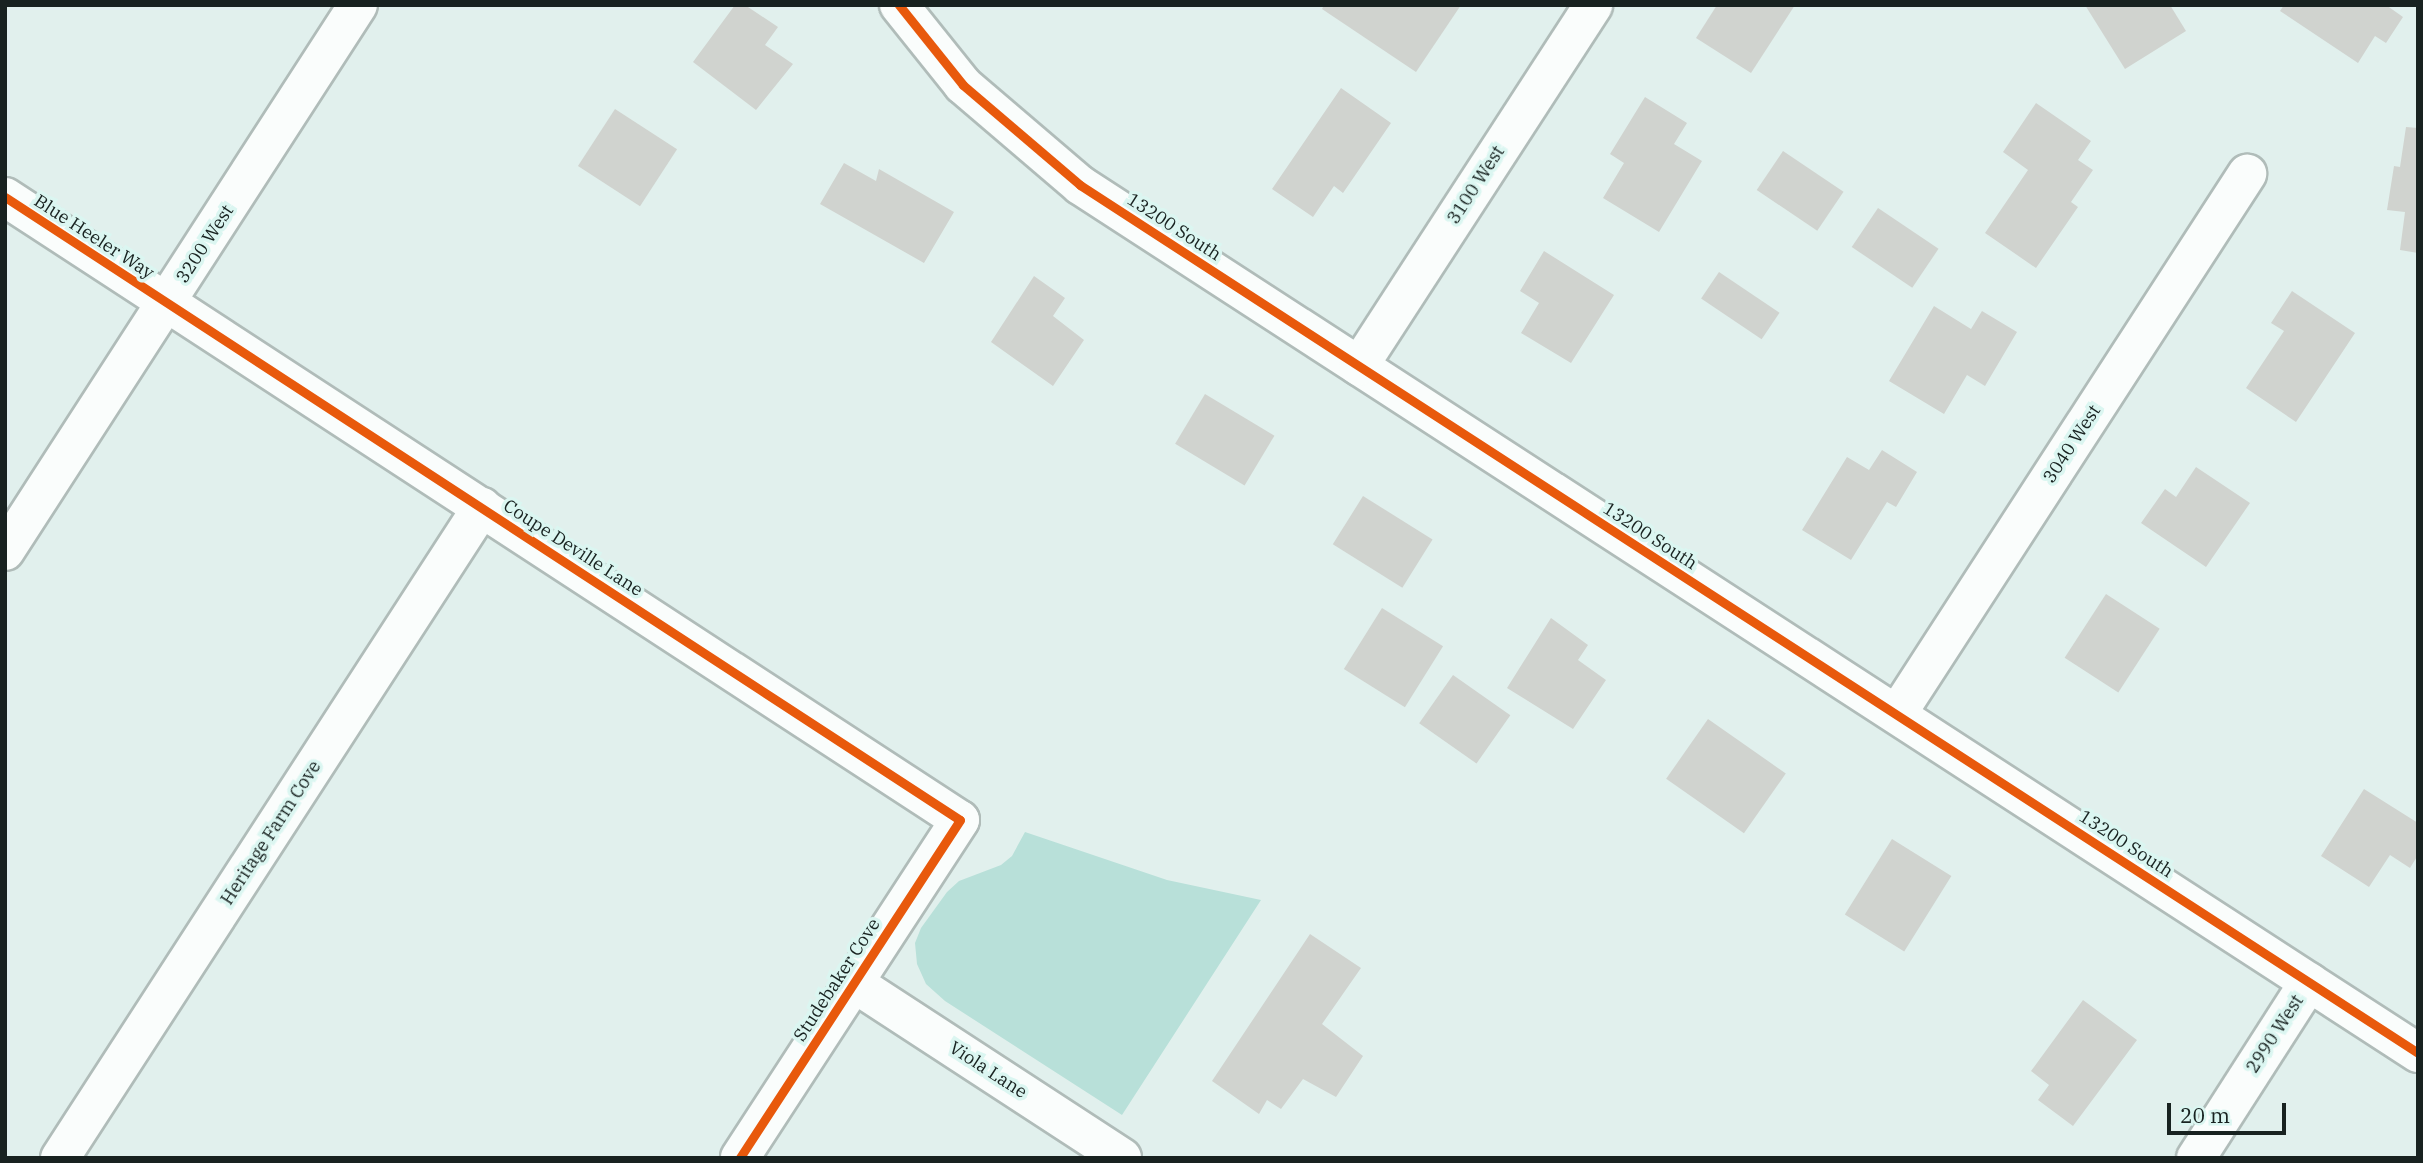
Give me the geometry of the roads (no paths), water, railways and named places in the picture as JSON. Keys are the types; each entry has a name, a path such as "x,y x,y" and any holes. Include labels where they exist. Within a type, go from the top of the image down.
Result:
{"street":[{"name":"3200 West","path":"5,551 168,303 358,5"},
{"name":"13200 South","path":"899,5 962,85 1080,185 2417,1051"},
{"name":"3100 West","path":"1359,366 1593,5"},
{"name":"3040 West","path":"1897,714 2247,174"},
{"name":"Blue Heeler Way","path":"5,197 168,303"},
{"name":"Coupe Deville Lane","path":"168,303 960,820"},
{"name":"Heritage Farm Cove","path":"60,1158 482,508"},
{"name":"Studebaker Cove","path":"740,1158 960,820"},
{"name":"2990 West","path":"2196,1158 2309,982"},
{"name":"Viola Lane","path":"854,983 1122,1158"}]}
